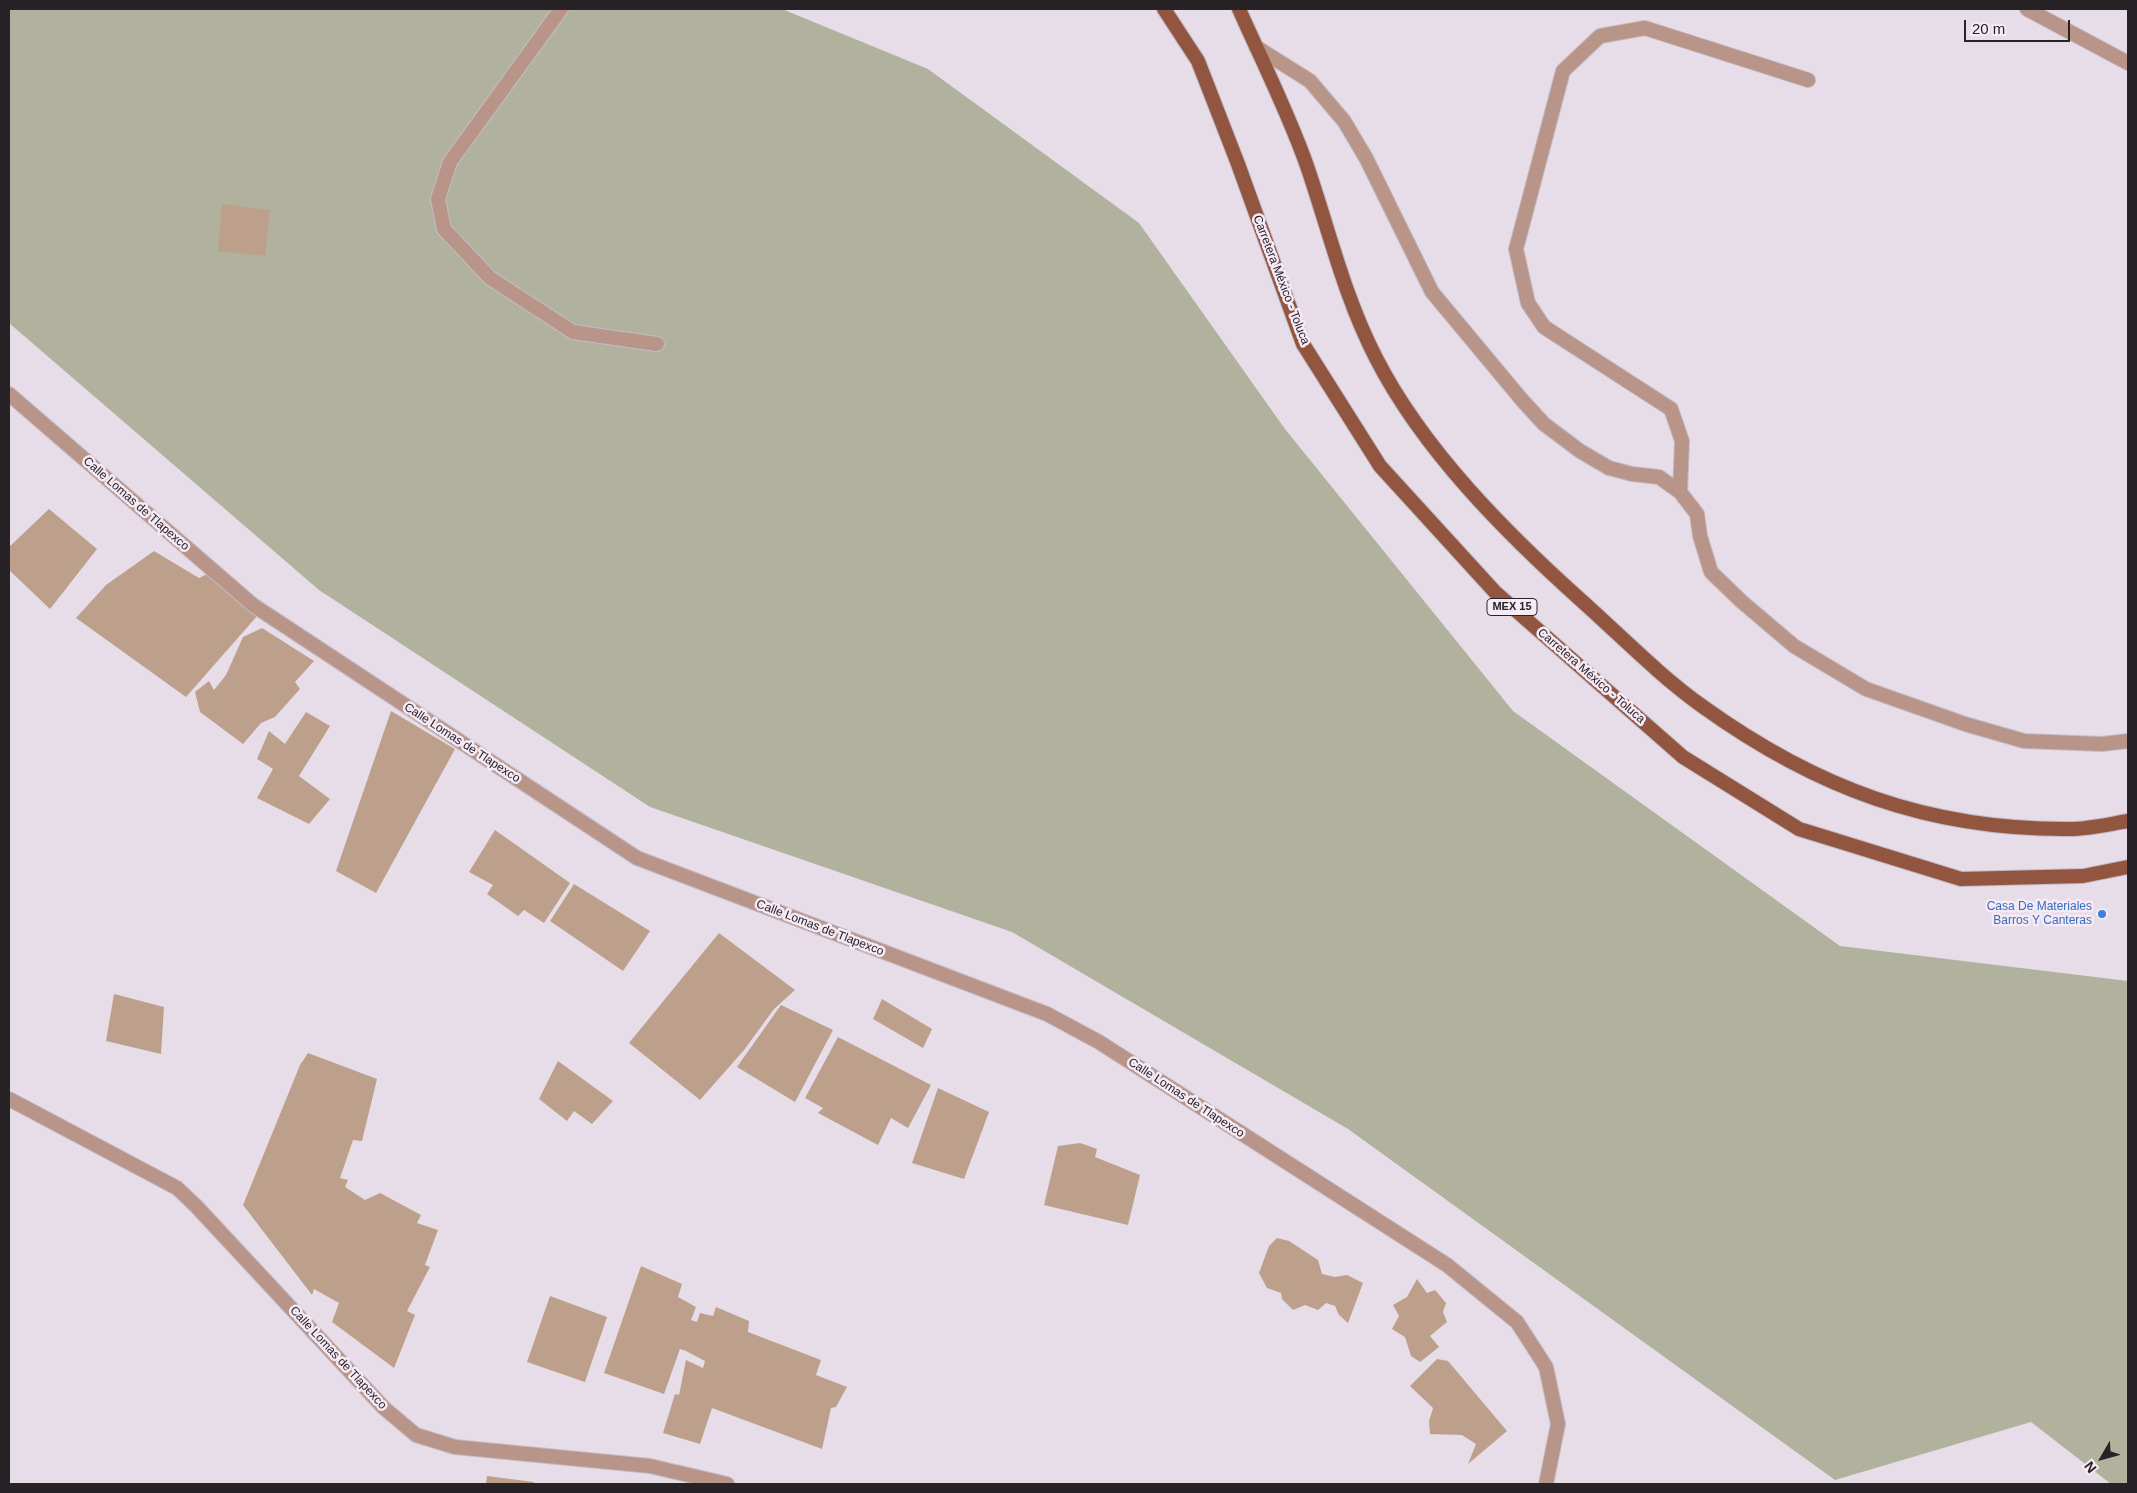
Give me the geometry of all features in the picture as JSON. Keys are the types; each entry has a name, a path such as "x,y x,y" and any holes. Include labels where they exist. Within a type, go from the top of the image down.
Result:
{"main road":[{"name":"Carretera México - Toluca","path":"1164,9 1198,61 1303,344 1380,466 1495,592 1683,757 1798,829 1961,879 2083,876 2128,867"},
{"path":"1239,9 1284,107 1308,168 1347,294 1376,358 1409,414 1450,466 1496,518 1553,575 1700,705 1759,744 1821,779 1876,800 1938,817 2000,825 2072,830 2128,821"}],"street":[{"path":"561,9 450,162 438,199 444,229 490,278 574,332 657,344"},
{"path":"2028,9 2128,63"},
{"path":"1680,492 1682,441 1672,409 1544,327 1528,303 1516,249 1563,71 1600,36 1645,28 1808,80"},
{"path":"1256,47 1310,81 1344,121 1366,158 1432,292 1544,424 1580,451 1609,468 1632,474 1659,477 1680,492 1697,514 1700,536 1712,572 1741,601 1794,646 1866,689 1965,724 2024,741 2102,744 2128,741"},
{"name":"Calle Lomas de Tlapexco","path":"9,394 253,605 637,858 1047,1014 1107,1047 1447,1265 1517,1322 1546,1367 1558,1424 1546,1484"},
{"name":"Calle Lomas de Tlapexco","path":"9,1099 177,1188 196,1206 384,1408 416,1435 455,1447 650,1466 727,1484"}],"green space":[{"path":"9,9 782,9 928,69 1139,223 1285,429 1513,711 1840,946 2128,981 2128,1484 2111,1484 2031,1422 1835,1480 1348,1129 1012,932 650,807 319,590 9,323"}],"building":[{"path":"222,204 270,210 265,256 218,251"},
{"path":"49,509 97,549 50,609 9,570 9,547"},
{"path":"154,551 199,578 207,574 258,615 186,697 76,618 106,585"},
{"path":"262,628 314,661 295,682 300,689 275,717 261,723 243,744 200,712 195,692 209,681 214,690 226,675 243,637"},
{"path":"391,711 455,749 376,893 336,871"},
{"path":"306,712 330,726 299,776 330,799 309,824 257,798 273,769 257,759 269,731 285,744"},
{"path":"495,830 570,883 544,923 524,910 518,916 487,894 493,885 469,872"},
{"path":"574,884 650,931 623,971 550,921"},
{"path":"719,933 795,990 774,1009 744,1050 700,1100 629,1043"},
{"path":"114,994 164,1007 161,1054 106,1041"},
{"path":"882,999 932,1029 923,1048 873,1019"},
{"path":"781,1005 833,1030 795,1102 737,1067"},
{"path":"838,1037 931,1085 908,1128 891,1118 878,1145 818,1113 823,1108 805,1098"},
{"path":"308,1053 377,1079 362,1141 353,1140 340,1178 348,1180 345,1187 365,1200 380,1193 421,1215 417,1223 438,1230 425,1265 430,1267 407,1311 415,1315 394,1368 332,1322 339,1303 314,1289 312,1295 243,1205 300,1065"},
{"path":"558,1061 613,1101 592,1124 574,1111 567,1121 539,1099"},
{"path":"938,1088 989,1112 964,1179 912,1163"},
{"path":"1080,1143 1097,1149 1095,1157 1140,1175 1128,1225 1044,1205 1058,1146"},
{"path":"1277,1238 1289,1241 1318,1260 1322,1274 1335,1277 1347,1275 1363,1283 1348,1323 1339,1315 1335,1306 1326,1303 1318,1310 1305,1305 1293,1310 1282,1299 1281,1293 1267,1288 1259,1273 1269,1246"},
{"path":"641,1266 682,1284 678,1297 696,1307 691,1320 697,1322 700,1313 713,1316 716,1307 749,1321 748,1332 821,1360 816,1375 847,1387 836,1407 831,1408 822,1449 712,1408 700,1444 663,1433 675,1394 679,1395 686,1360 703,1368 705,1361 680,1349 664,1394 604,1373"},
{"path":"1417,1279 1427,1293 1435,1290 1446,1303 1443,1312 1447,1322 1430,1336 1439,1347 1420,1362 1411,1356 1405,1337 1392,1329 1399,1316 1393,1305 1407,1297"},
{"path":"550,1296 607,1317 585,1382 527,1362"},
{"path":"1437,1359 1448,1361 1507,1431 1468,1464 1476,1444 1462,1435 1430,1434 1429,1421 1433,1408 1410,1386"},
{"path":"487,1476 534,1482 534,1484 486,1484"}],"place":[{"name":"Casa De Materiales Barros Y Canteras","path":"2102,914"}]}
